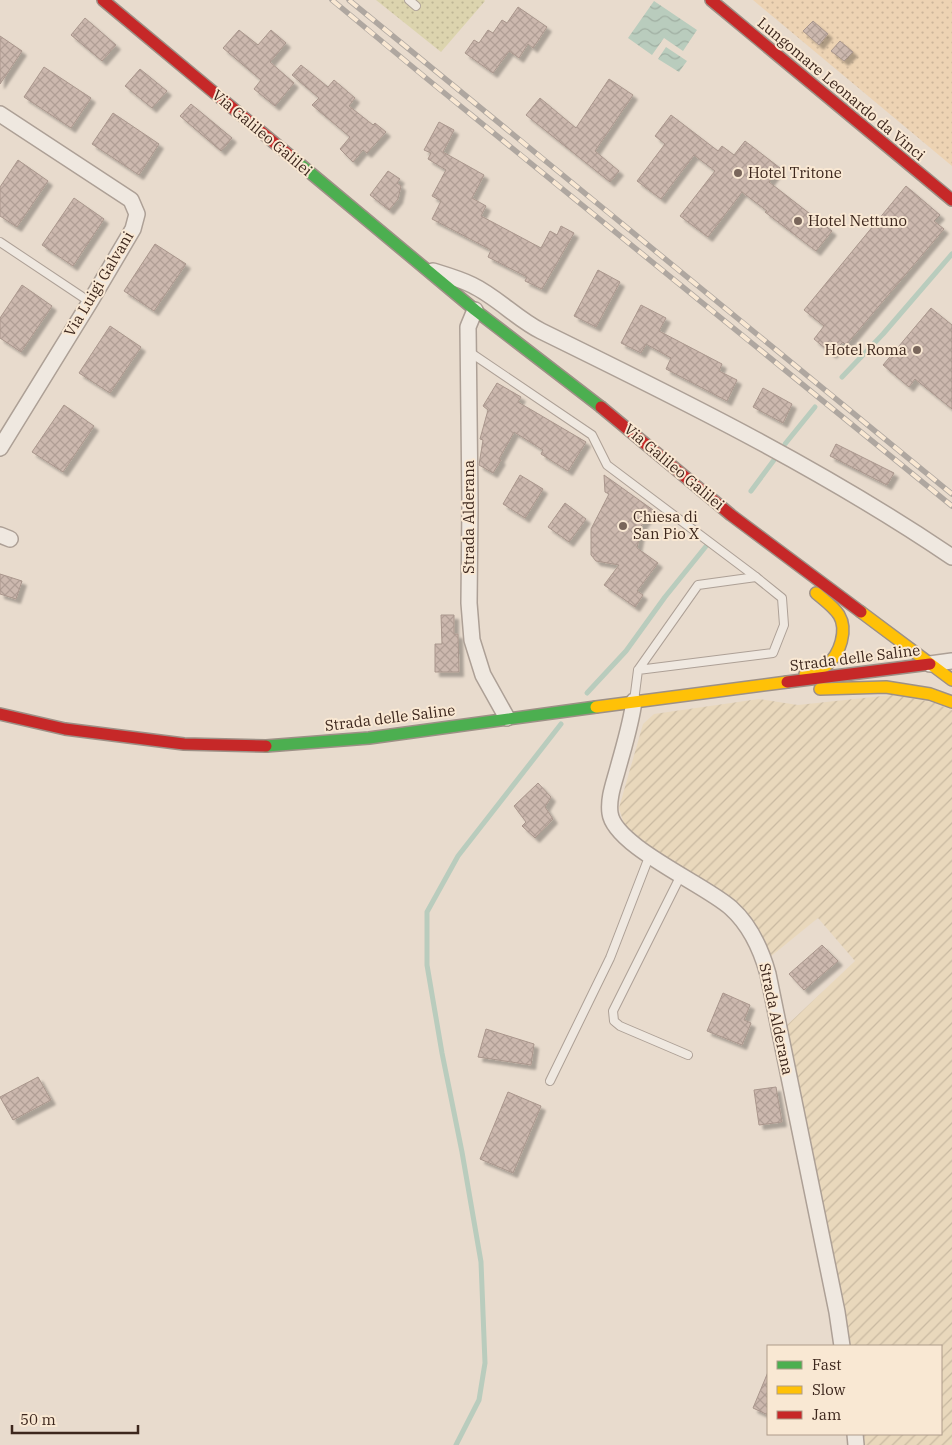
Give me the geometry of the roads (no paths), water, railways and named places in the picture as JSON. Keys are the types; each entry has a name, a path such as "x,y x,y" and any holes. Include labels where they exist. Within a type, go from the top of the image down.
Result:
{"street":[{"name":"Via Galileo Galilei","path":"103,0 475,310 615,418 731,515 952,680"},
{"name":"Lungomare Leonardo da Vinci","path":"710,0 952,200"},
{"name":"Via Luigi Galvani","path":"0,114 131,200 137,214 132,229 90,302 0,448"},
{"name":"Via Galileo Galilei","path":"422,266 473,285 537,329 682,400 772,448 843,487 952,556"},
{"name":"Strada Alderana","path":"475,310 468,327 469,602 472,640 483,675 507,718"},
{"path":"731,515 755,548"},
{"name":"Strada delle Saline","path":"784,682 826,665 838,652 842,635 840,617 830,604 807,587"},
{"path":"930,664 952,661"},
{"name":"Strada delle Saline","path":"0,714 66,729 184,744 276,746 370,738 634,701 930,664"},
{"name":"Strada delle Saline","path":"784,682 821,689 886,687 930,694 952,702"},
{"name":"Strada Alderana","path":"634,701 632,716 611,791 610,814 615,828 650,857 721,900 733,910 751,932 764,960 837,1312 842,1345"}],"lane":[{"path":"409,0 416,6"},
{"path":"0,242 90,302"},
{"path":"468,351 592,435 608,465 782,598 784,625 773,653 638,670"},
{"path":"634,701 638,670 698,584 756,577"},
{"path":"550,1081 610,958 650,857"},
{"path":"681,876 613,1011 614,1021 620,1026 688,1055"}],"water":[{"path":"654,1 697,30 683,51 664,38 652,55 628,38"},
{"path":"666,47 687,61 679,72 658,59"}],"waterway":[{"path":"842,377 883,334 952,254"},
{"path":"785,444 815,407"},
{"path":"751,491 774,460"},
{"path":"587,693 626,651 665,597 707,545"},
{"path":"456,1445 479,1400 485,1363 481,1262 427,965 427,912 458,856 561,724"}],"railway":[{"path":"332,0 952,506"},
{"path":"349,0 952,494"}],"place":[{"name":"Hotel Tritone","path":"738,173"},
{"name":"Hotel Nettuno","path":"798,221"},
{"name":"Hotel Roma","path":"917,350"},
{"name":"Chiesa di San Pio X","path":"623,526"}]}
